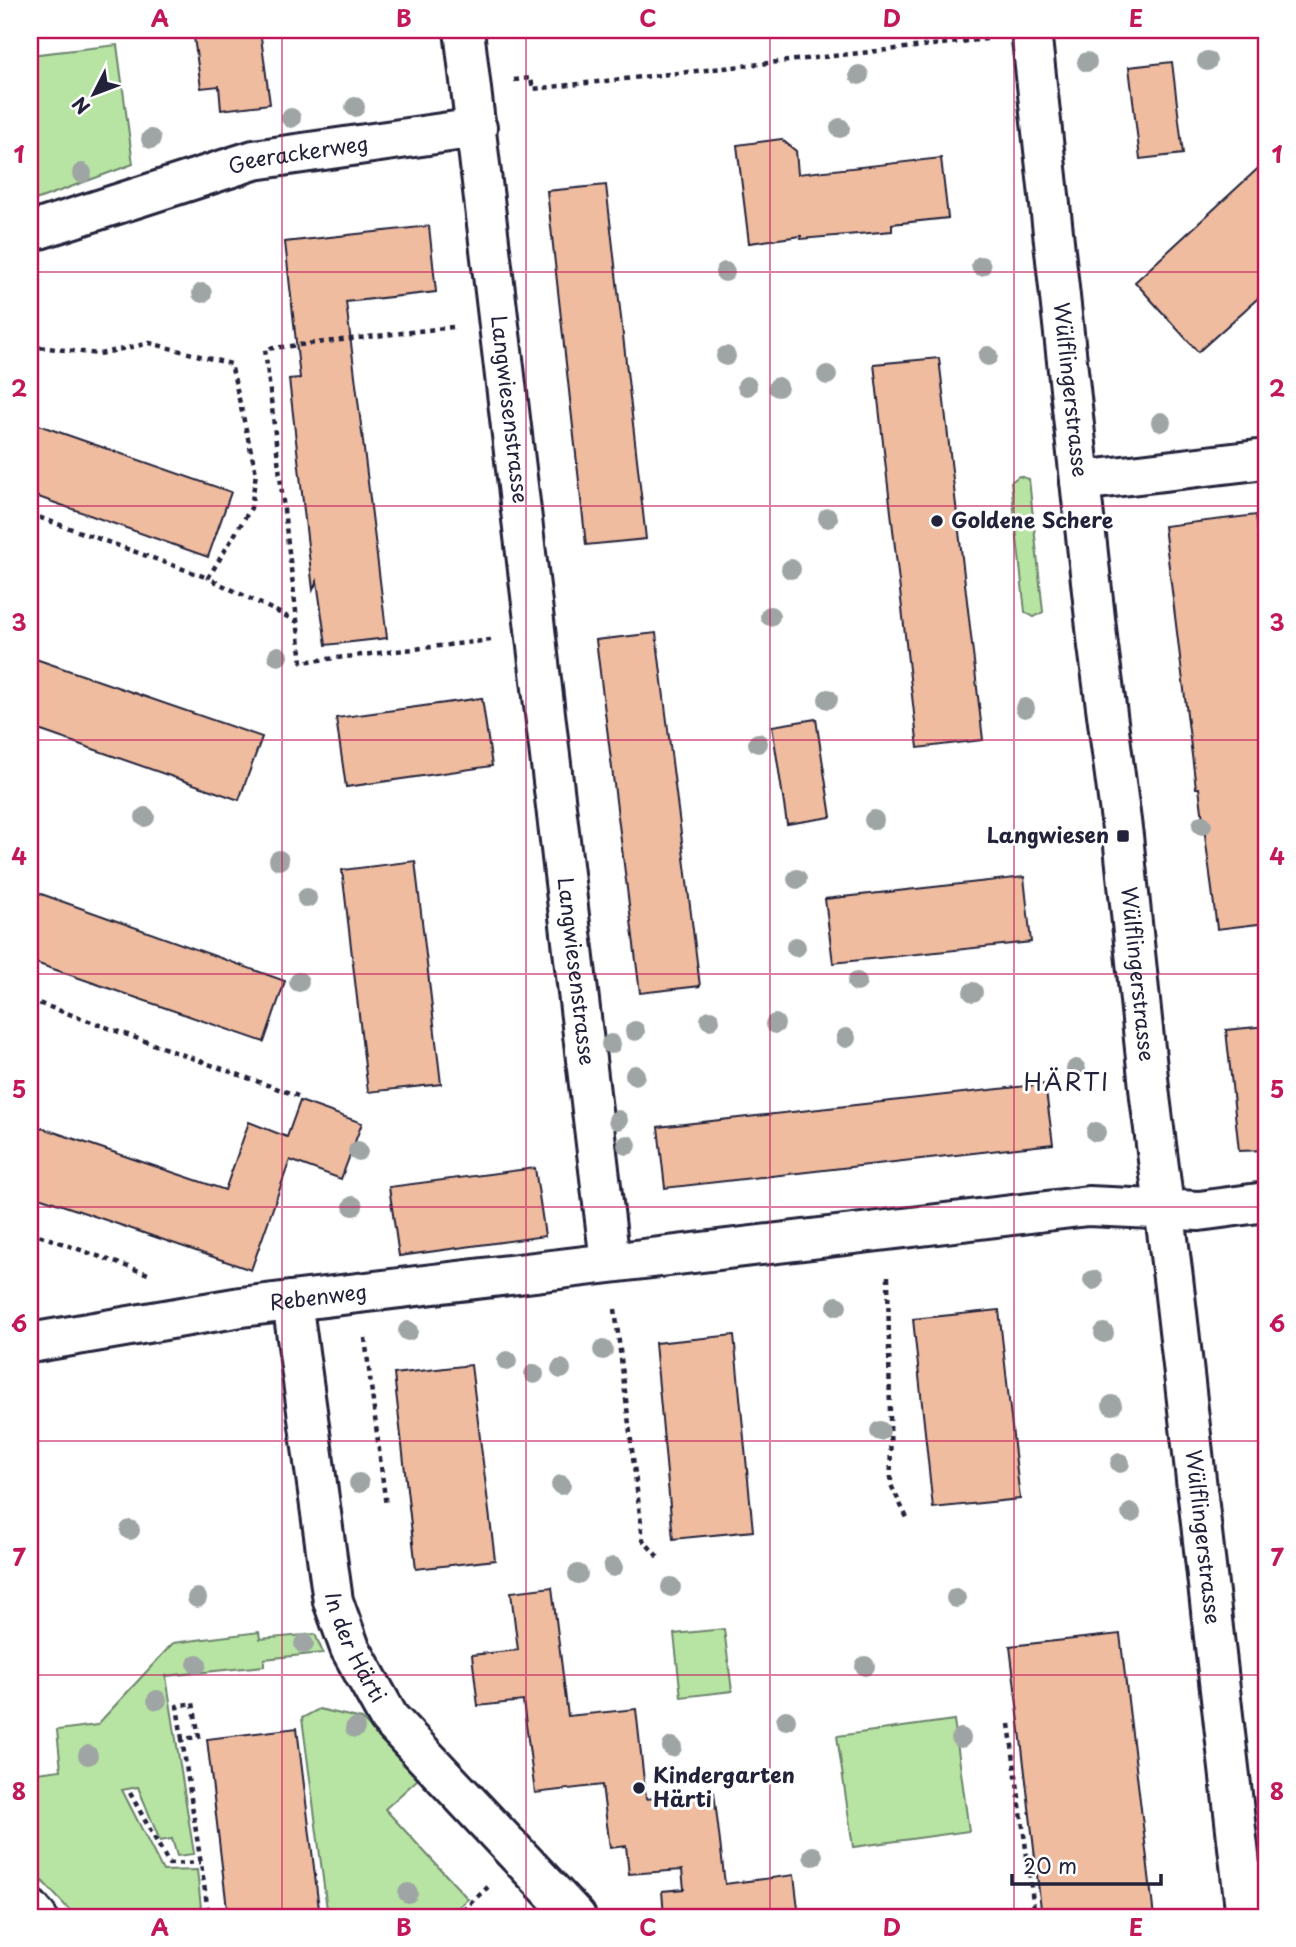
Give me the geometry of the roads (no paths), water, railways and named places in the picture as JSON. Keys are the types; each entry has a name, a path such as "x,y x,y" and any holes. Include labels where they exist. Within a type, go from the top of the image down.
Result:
{"street":[{"path":"464,30 477,128"},
{"name":"Wülflingerstrasse","path":"1031,30 1080,481 1246,1917"},
{"name":"Geerackerweg","path":"30,232 254,160 477,128"},
{"name":"Langwiesenstrasse","path":"477,128 610,1262"},
{"path":"1080,481 1266,459"},
{"path":"610,1262 1088,1206 1199,1211 1266,1202"},
{"name":"Rebenweg","path":"30,1343 292,1301 610,1262"},
{"name":"In der Härti","path":"292,1301 333,1601 350,1648 389,1718 576,1917"},
{"path":"30,1909 37,1917"}],"place":[{"name":"Goldene Schere","path":"937,521"},
{"name":"Langwiesen","path":"1123,836"},
{"name":"Kindergarten Härti","path":"639,1788"}],"district":[{"name":"HÄRTI","path":"1067,1083"}]}
